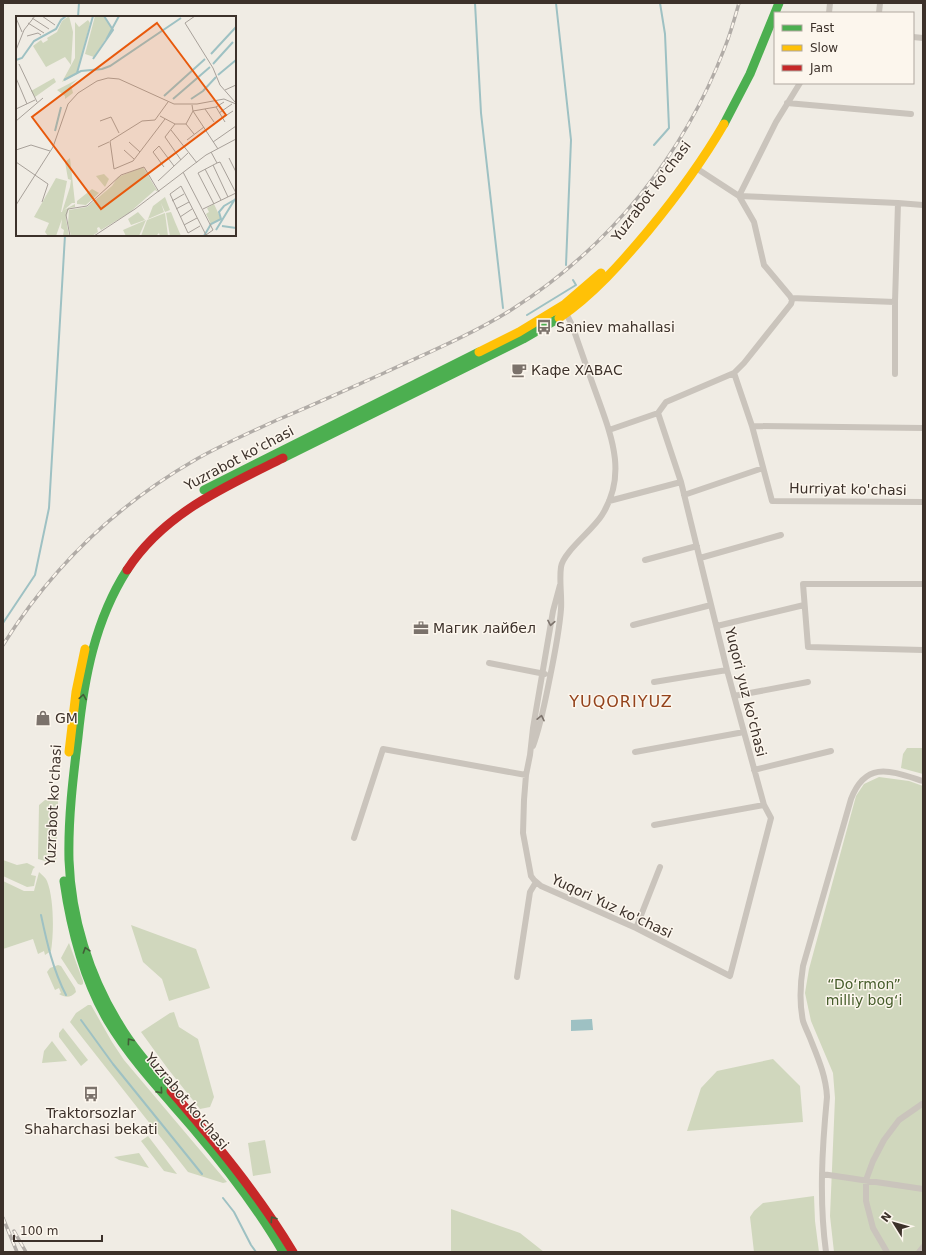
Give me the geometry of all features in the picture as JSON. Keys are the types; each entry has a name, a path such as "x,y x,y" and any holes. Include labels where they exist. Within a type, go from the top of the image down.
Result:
{"main road":[{"name":"Yuzrabot ko'chasi","path":"564,310 606,270 642,230 690,166 730,108 772,3"},
{"name":"Yuzrabot ko'chasi","path":"293,1252 273,1219 245,1186 136,1048 96,988 79,952 66,903 62,853 63,811 74,706 81,664 96,616 115,577 129,557 153,529 180,506 226,478 482,355 519,332 564,310 602,283 632,251 670,204 696,168 751,72 774,15"},
{"name":"Yuzrabot ko'chasi","path":"245,1186 283,1252"}],"street":[{"path":"739,196 776,122 799,84"},
{"path":"787,103 911,114"},
{"path":"609,430 658,413 666,402 734,373 744,363 791,304 791,298 764,265 754,222 739,196 696,168"},
{"path":"739,196 923,205"},
{"path":"895,374 895,302 898,203"},
{"path":"791,298 895,302"},
{"name":"Yuqori Yuz ko'chasi","path":"530,755 538,733 550,675 561,608 561,565 569,552 592,529 601,517 614,486 616,469 616,458 609,430 572,325 564,310"},
{"path":"684,495 763,468 752,426 734,373"},
{"name":"Yuqori yuz ko'chasi","path":"658,413 681,482 727,670 764,805 771,820 730,976"},
{"path":"752,426 923,428"},
{"name":"Hurriyat ko'chasi","path":"763,468 772,501 923,502"},
{"path":"609,501 681,482"},
{"path":"700,558 781,535"},
{"path":"645,560 697,546"},
{"path":"923,584 803,584 808,647 923,650"},
{"name":"Yuqori Yuz ko'chasi","path":"560,585 553,611 532,728 530,755 526,775 523,833 530,871 536,882 541,886 636,928 730,976"},
{"path":"633,625 711,604"},
{"path":"717,626 804,606"},
{"path":"489,663 550,675"},
{"path":"654,682 727,670"},
{"path":"734,696 808,682"},
{"path":"635,752 744,732"},
{"path":"354,838 382,749 526,775"},
{"path":"754,770 831,751"},
{"path":"826,1252 822,1221 822,1174 827,1086 820,1062 804,1023 800,996 803,966 851,799 858,783 871,774 883,771 894,772 923,780"},
{"path":"654,825 764,805"},
{"path":"636,928 660,867"},
{"path":"517,977 530,892 536,882"},
{"path":"887,1252 873,1228 866,1201 866,1180 884,1140 899,1120 922,1105 923,1097"},
{"path":"822,1174 923,1188"},
{"path":"919,1252 923,1247"}],"green space":[{"path":"907,748 923,748 923,774 901,768 903,754"},
{"name":"“Do‘rmon” milliy bog‘i","path":"879,777 909,781 923,786 923,1252 834,1252 830,1216 835,1098 833,1073 811,1021 805,993 809,969 856,796 864,784"},
{"path":"45,800 58,800 56,864 38,859 39,805"},
{"path":"3,860 17,865 27,863 35,867 31,875 36,876 34,886 27,887 3,876"},
{"path":"39,872 46,880 51,897 53,935 51,951 45,955 44,951 38,954 33,939 3,949 3,881 24,891 34,891"},
{"path":"131,925 196,949 210,988 169,1001 162,979 143,962"},
{"path":"69,943 83,981 83,984 81,985 78,984 61,958"},
{"path":"58,965 61,966 75,988 76,992 70,996 66,997 59,994 61,993 59,988 55,990 47,972 50,968"},
{"path":"88,1005 91,1005 124,1060 227,1182 223,1183 188,1172 70,1022 76,1013"},
{"path":"174,1012 179,1027 198,1039 214,1097 210,1107 200,1109 141,1032 170,1013"},
{"path":"63,1028 88,1060 81,1066 59,1037 59,1033"},
{"path":"52,1041 67,1061 42,1063 44,1051"},
{"path":"773,1059 800,1086 803,1122 687,1131 701,1088 717,1071"},
{"path":"148,1136 177,1174 164,1171 141,1141"},
{"path":"265,1140 271,1173 253,1176 248,1143"},
{"path":"139,1153 149,1168 119,1160 114,1157"},
{"path":"814,1196 815,1221 819,1252 754,1252 750,1217 754,1211 763,1203"},
{"path":"451,1209 520,1233 544,1252 451,1252"}],"water":[{"path":"592,1019 593,1030 571,1031 571,1020"}],"waterway":[{"path":"78,16 79,3"},
{"path":"475,3 481,113 503,308"},
{"path":"556,3 571,140 566,265"},
{"path":"654,145 669,128 665,34 660,3"},
{"path":"3,623 35,575 49,508 65,236"},
{"path":"527,315 576,285 573,280"},
{"path":"41,915 54,966 66,995"},
{"path":"81,1020 113,1064 202,1174"},
{"path":"223,1198 234,1212 256,1252"}],"railway":[{"path":"3,645 42,590 87,540 138,497 166,478 195,460 235,439 384,373 480,328 511,310 547,285 580,258 611,228 639,196 665,161 688,125 708,87 725,47 739,3"},
{"path":"3,1218 17,1252"},
{"path":"14,1231 26,1252"}],"traffic: fast":[{"path":"775,12 779,3"},
{"path":"724,124 750,74 774,15"},
{"path":"283,458 523,339 559,318"},
{"path":"204,490 479,352"},
{"path":"127,570 116,589 99,629 88,671 74,768 70,814 70,881 73,903 84,945 108,1006 130,1042 171,1091"},
{"path":"64,881 70,918 79,953 99,1005 108,1021 127,1050 193,1128 252,1203 283,1252"}],"traffic: slow":[{"path":"559,318 595,289 638,243 688,179 724,124"},
{"path":"479,352 519,332 565,304 601,273"},
{"path":"69,752 76,692 85,649"}],"traffic: jam":[{"path":"127,570 142,550 177,517 218,491 283,458"},
{"path":"171,1091 251,1189 293,1252"}],"place":[{"name":"Saniev mahallasi","path":"544,327"},
{"name":"Кафе ХАВАС","path":"519,370"},
{"name":"Магик лайбел","path":"421,628"},
{"name":"GM","path":"43,718"},
{"name":"Traktorsozlar Shaharchasi bekati","path":"91,1094"}],"district":[{"name":"YUQORIYUZ","path":"621,701"}]}
